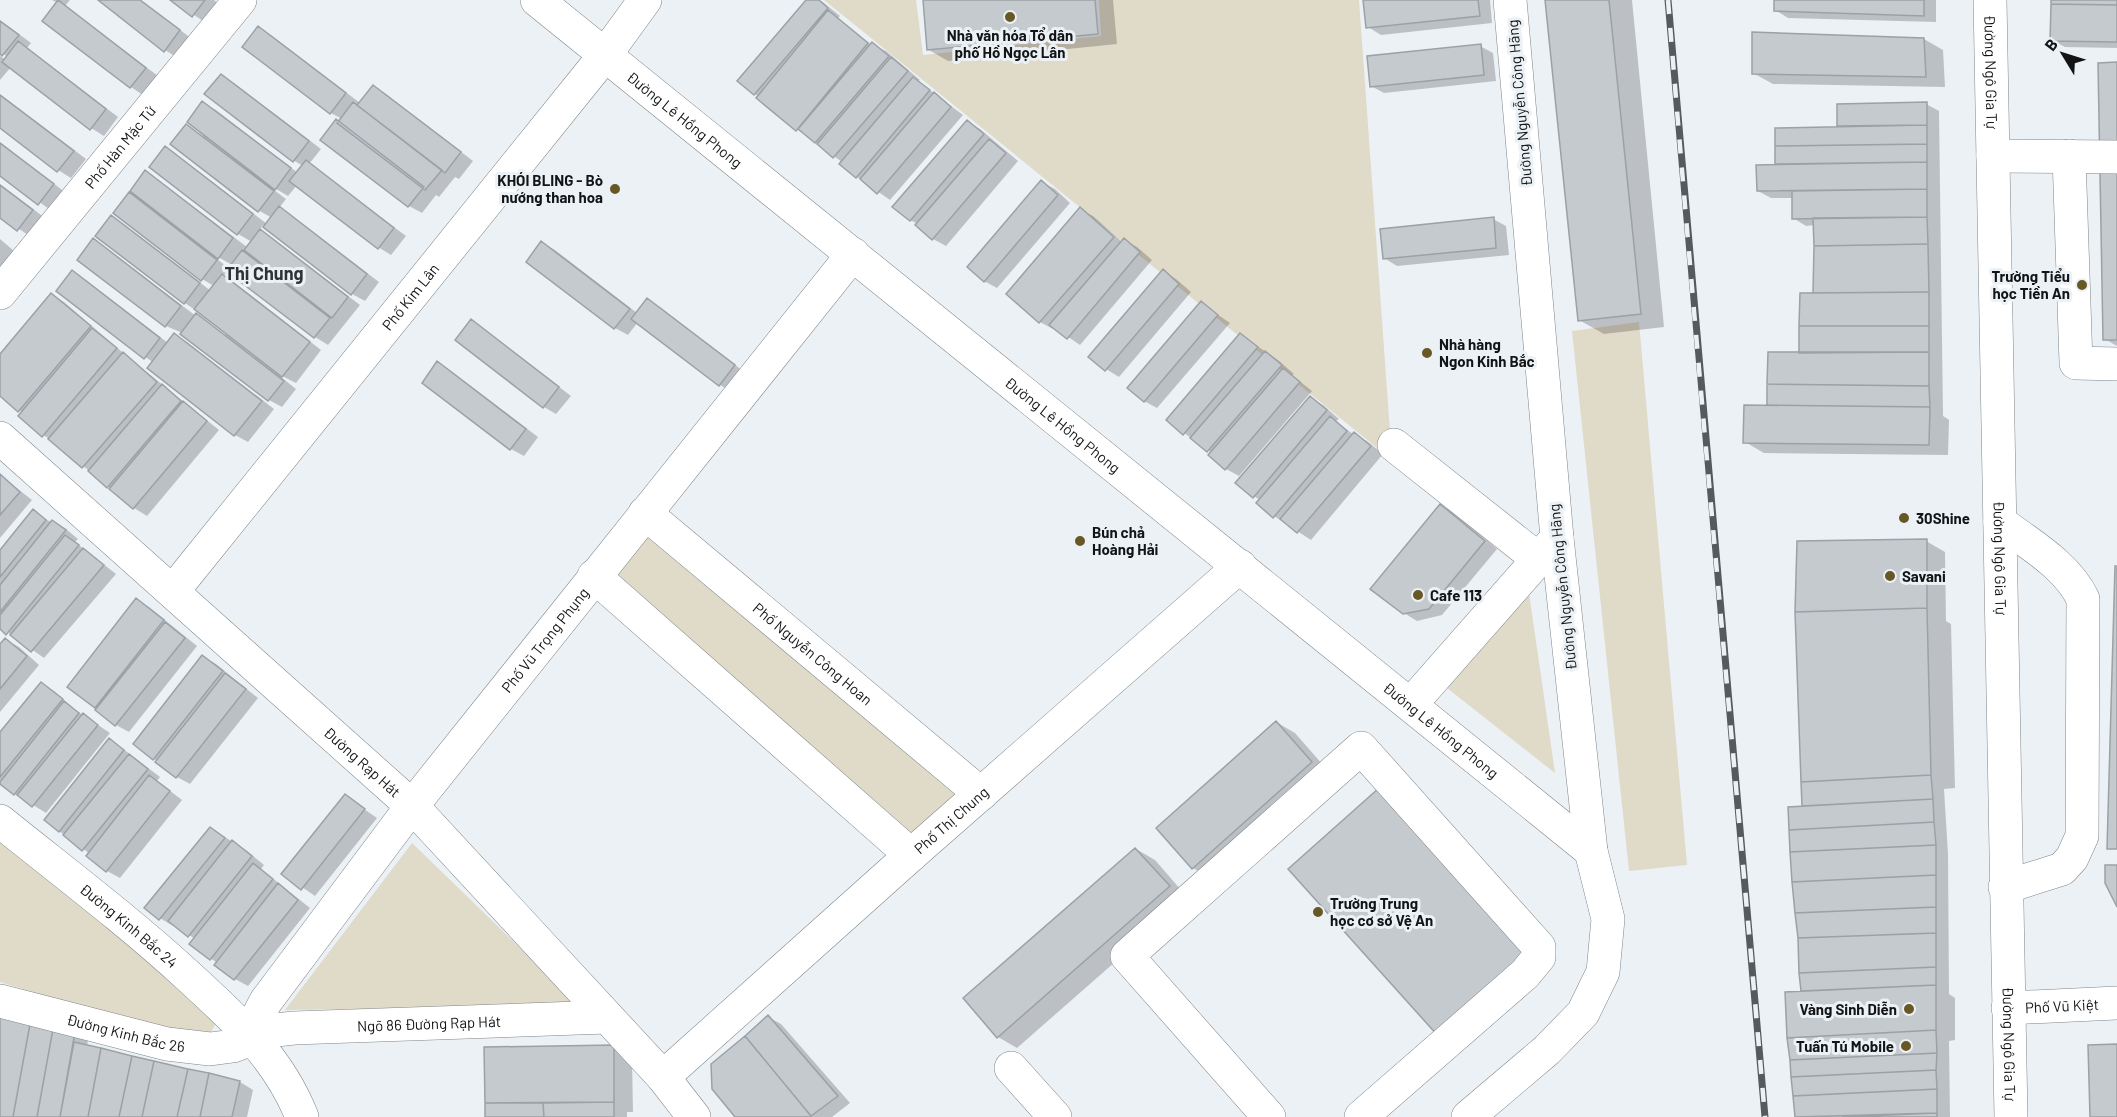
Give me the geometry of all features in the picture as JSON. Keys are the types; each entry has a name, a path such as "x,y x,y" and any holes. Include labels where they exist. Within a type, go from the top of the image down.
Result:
{"street":[{"name":"Phố Hàn Mặc Tử","path":"0,293 240,0"},
{"name":"Đường Lê Hồng Phong","path":"537,0 1591,851"},
{"name":"Phố Kim Lân","path":"173,591 605,55 645,0"},
{"name":"Đường Nguyễn Công Hãng","path":"1468,1117 1547,1050 1583,1013 1603,972 1608,919 1591,851 1547,548 1510,0"},
{"name":"Đường Ngô Gia Tự","path":"1990,0 2011,1117"},
{"path":"1993,156 2117,157"},
{"path":"2069,156 2076,363 2117,364"},
{"name":"Phố Vũ Trọng Phụng","path":"253,1037 257,1018 266,1001 412,806 853,254"},
{"name":"Đường Rạp Hát","path":"0,438 412,806 663,1077 694,1117"},
{"path":"1394,445 1547,548 1411,704"},
{"name":"Phố Nguyễn Công Hoan","path":"645,513 981,794"},
{"path":"2000,522 2055,563 2076,586 2083,599 2082,836 2072,858 2062,868 2006,887"},
{"name":"Phố Thị Chung","path":"663,1077 1240,566"},
{"path":"594,576 911,855"},
{"path":"1260,1114 1127,956 1360,748 1539,947 1539,957 1526,974 1361,1117"},
{"name":"Đường Kinh Bắc 24","path":"0,821 158,948 253,1037 286,1083 302,1117"},
{"name":"Đường Kinh Bắc 26","path":"0,1001 166,1044 210,1049 233,1046 253,1037"},
{"name":"Phố Vũ Kiệt","path":"2008,1008 2117,1003"},
{"name":"Ngõ 86 Đường Rạp Hát","path":"253,1037 276,1029 606,1017"},
{"path":"1011,1068 1055,1117"}],"shaded area":[{"path":"824,0 916,0 923,55 1101,36 1099,0 1359,0 1392,460"},
{"path":"1639,322 1687,865 1629,871 1572,331"},
{"path":"646,532 965,793 910,843 614,575"},
{"path":"1529,593 1555,773 1447,688"},
{"path":"0,829 217,1021 208,1038 187,1039 0,982"},
{"path":"412,843 580,1006 285,1010"}],"building":[{"path":"58,0 146,68 130,88 42,21"},
{"path":"98,0 140,0 180,30 164,52"},
{"path":"170,0 205,0 192,17"},
{"path":"806,0 819,0 828,8 754,95 737,81"},
{"name":"Nhà văn hóa Tổ dân phố Hồ Ngọc Lân","path":"923,0 1095,0 1098,34 927,50"},
{"path":"1363,0 1478,0 1480,16 1366,28"},
{"path":"1545,0 1609,0 1641,314 1578,321"},
{"path":"1774,0 1924,0 1924,16 1774,11"},
{"path":"2051,0 2117,0 2117,5 2051,4"},
{"path":"2051,4 2117,5 2117,42 2050,41"},
{"path":"828,10 868,43 796,131 756,98"},
{"path":"0,21 19,35 2,56 0,54"},
{"path":"258,26 346,93 330,114 242,47"},
{"path":"1752,32 1924,38 1926,77 1752,74"},
{"path":"18,41 106,109 90,130 2,62"},
{"path":"872,42 889,56 815,143 798,129"},
{"path":"1481,44 1484,75 1370,87 1367,56"},
{"path":"891,57 908,71 833,158 817,144"},
{"path":"2117,62 2117,340 2103,340 2098,63"},
{"path":"221,74 309,141 293,162 204,94"},
{"path":"913,77 930,90 856,178 839,164"},
{"path":"373,85 461,152 445,173 357,105"},
{"path":"934,92 951,107 877,194 860,179"},
{"path":"0,95 74,151 57,172 0,128"},
{"path":"202,101 291,168 275,190 187,122"},
{"path":"353,102 442,170 425,190 337,123"},
{"path":"1927,102 1927,125 1837,126 1837,104"},
{"path":"336,119 424,187 408,207 320,140"},
{"path":"967,120 984,134 910,221 892,207"},
{"path":"186,124 274,191 258,212 170,144"},
{"path":"1927,125 1927,144 1775,146 1775,128"},
{"path":"989,139 1006,153 932,240 915,225"},
{"path":"0,143 54,184 38,205 0,176"},
{"path":"1927,144 1927,162 1775,164 1775,146"},
{"path":"165,146 253,214 237,235 149,167"},
{"path":"306,160 394,228 378,249 289,181"},
{"path":"1927,162 1927,189 1757,191 1756,165"},
{"path":"145,170 233,238 218,259 130,191"},
{"path":"1041,180 1058,195 984,282 967,267"},
{"path":"0,185 33,210 17,231 0,218"},
{"path":"1927,189 1927,217 1792,219 1792,191"},
{"path":"129,192 217,260 201,281 113,213"},
{"path":"279,206 367,274 351,295 263,227"},
{"path":"1080,207 1114,237 1039,323 1006,294"},
{"path":"111,215 200,283 184,304 95,236"},
{"path":"1494,217 1496,248 1383,259 1380,229"},
{"path":"1927,217 1928,244 1814,246 1813,218"},
{"path":"260,229 348,297 332,318 244,250"},
{"path":"93,238 181,306 165,327 77,260"},
{"path":"1124,238 1140,252 1067,339 1049,325"},
{"path":"541,241 630,309 614,329 526,262"},
{"path":"1928,244 1929,292 1813,293 1814,246"},
{"path":"242,250 330,318 314,338 226,271"},
{"path":"1163,269 1179,284 1105,371 1088,357"},
{"path":"72,270 160,338 144,359 56,291"},
{"path":"222,274 310,342 282,377 194,309"},
{"path":"1929,292 1929,326 1799,326 1800,293"},
{"path":"51,293 91,326 18,412 0,396 0,354"},
{"path":"647,298 735,365 719,386 631,319"},
{"path":"1201,301 1218,315 1144,402 1127,388"},
{"path":"196,313 284,381 268,401 180,334"},
{"path":"471,319 559,387 543,408 455,340"},
{"path":"1799,326 1929,326 1929,352 1799,353"},
{"path":"92,328 117,348 42,437 18,416"},
{"path":"174,333 262,401 234,436 147,368"},
{"path":"1240,333 1258,347 1183,435 1166,420"},
{"path":"1265,351 1282,365 1207,452 1190,438"},
{"path":"123,352 157,382 82,468 48,439"},
{"path":"1768,352 1929,352 1929,386 1767,384"},
{"path":"437,361 526,429 510,450 422,383"},
{"path":"1283,368 1300,382 1225,470 1208,455"},
{"path":"162,384 181,401 107,488 88,471"},
{"path":"1767,384 1929,386 1930,407 1767,405"},
{"path":"1310,396 1327,410 1253,498 1235,483"},
{"path":"183,401 207,421 133,509 109,489"},
{"path":"1744,405 1930,407 1929,445 1743,443"},
{"path":"1330,416 1347,431 1273,518 1256,503"},
{"path":"1354,432 1371,446 1297,533 1280,519"},
{"path":"0,474 20,492 0,515"},
{"path":"1440,504 1485,541 1429,609 1403,614 1370,589"},
{"path":"33,509 46,520 0,577 0,550"},
{"path":"52,520 66,530 0,612 0,585"},
{"path":"65,535 79,545 6,635 0,629 0,615"},
{"path":"1927,539 1927,608 1795,612 1797,541"},
{"path":"83,548 104,565 31,652 10,635"},
{"path":"2115,566 2117,566 2117,849 2107,849"},
{"path":"136,598 164,620 95,708 67,687"},
{"path":"1927,608 1931,775 1801,782 1795,612"},
{"path":"165,622 185,638 115,726 95,710"},
{"path":"5,638 27,656 0,689 0,644"},
{"path":"202,655 223,671 153,760 133,744"},
{"path":"225,673 246,689 176,778 155,762"},
{"path":"41,682 63,699 0,777 0,732"},
{"path":"64,701 79,713 14,795 0,782"},
{"path":"83,713 98,725 32,807 17,795"},
{"path":"1276,721 1312,762 1192,869 1156,828"},
{"path":"109,738 124,750 59,832 44,820"},
{"path":"129,754 148,769 82,851 63,835"},
{"path":"149,775 170,791 106,872 86,856"},
{"path":"1931,775 1933,799 1802,806 1801,782"},
{"path":"1379,788 1529,956 1439,1037 1288,869"},
{"path":"345,794 365,809 301,890 281,874"},
{"path":"1933,799 1934,822 1789,830 1788,807"},
{"path":"1934,822 1936,845 1790,852 1789,830"},
{"path":"210,827 225,838 159,920 144,908"},
{"path":"232,840 252,856 188,937 168,921"},
{"path":"1936,845 1936,875 1792,882 1790,852"},
{"path":"1135,848 1170,886 997,1038 963,998"},
{"path":"253,863 273,879 210,960 189,944"},
{"path":"2105,865 2117,865 2117,907 2105,883"},
{"path":"1936,875 1936,907 1795,913 1792,882"},
{"path":"278,883 298,900 234,980 214,965"},
{"path":"1936,907 1936,933 1798,938 1795,913"},
{"path":"1936,933 1936,967 1799,973 1798,938"},
{"path":"1936,967 1936,985 1801,991 1799,973"},
{"path":"1936,985 1936,1030 1787,1038 1785,992"},
{"path":"768,1015 838,1096 811,1116 745,1036"},
{"path":"0,1016 30,1024 13,1117 0,1117"},
{"path":"30,1024 53,1029 37,1117 13,1117"},
{"path":"53,1029 75,1032 60,1117 37,1117"},
{"path":"1936,1030 1937,1053 1790,1060 1787,1038"},
{"path":"745,1036 810,1117 735,1117 712,1089 711,1064"},
{"path":"74,1042 101,1048 88,1117 60,1117"},
{"path":"2117,1044 2117,1117 2090,1117 2088,1045"},
{"path":"614,1045 614,1102 485,1103 484,1047"},
{"path":"101,1048 132,1056 119,1117 88,1117"},
{"path":"1937,1053 1936,1070 1791,1077 1790,1060"},
{"path":"132,1056 154,1061 142,1117 119,1117"},
{"path":"154,1061 188,1069 177,1117 142,1117"},
{"path":"188,1069 209,1073 200,1117 177,1117"},
{"path":"1936,1070 1937,1089 1793,1096 1791,1077"},
{"path":"209,1073 240,1081 232,1117 200,1117"},
{"path":"1937,1089 1937,1113 1795,1117 1793,1096"},
{"path":"614,1102 614,1117 544,1117 543,1103"},
{"path":"485,1103 543,1103 544,1117 485,1117"},
{"path":"1937,1113 1937,1117 1842,1117"}],"railway":[{"path":"1668,0 1765,1117"}],"place":[{"name":"Nhà văn hóa Tổ dân phố Hồ Ngọc Lân","path":"1010,17"},
{"name":"KHÓI BLING - Bò nướng than hoa","path":"615,189"},
{"name":"Trường Tiểu học Tiền An","path":"2082,285"},
{"name":"Nhà hàng Ngon Kinh Bắc","path":"1427,353"},
{"name":"30Shine","path":"1904,518"},
{"name":"Bún chả Hoàng Hải","path":"1080,541"},
{"name":"Savani","path":"1890,576"},
{"name":"Cafe 113","path":"1418,595"},
{"name":"Trường Trung học cơ sở Vệ An","path":"1318,912"},
{"name":"Vàng Sinh Diễn","path":"1909,1009"},
{"name":"Tuấn Tú Mobile","path":"1906,1046"}],"district":[{"name":"Thị Chung","path":"264,273"}]}
